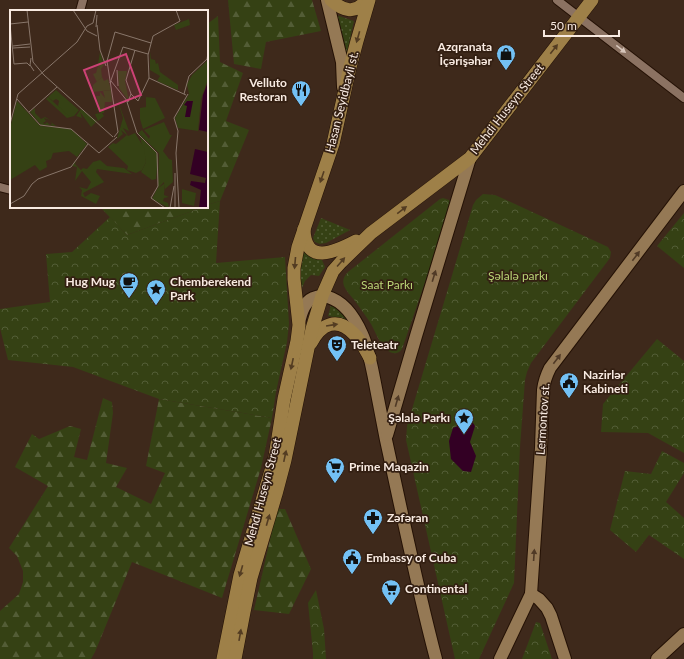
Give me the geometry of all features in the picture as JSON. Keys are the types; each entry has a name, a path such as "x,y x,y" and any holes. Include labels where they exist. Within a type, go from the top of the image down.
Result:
{"main road":[{"path":"327,0 342,62 342,106"},
{"path":"331,0 341,7 352,10 358,9 368,0"},
{"name":"Hasan Seyidbayli st.","path":"299,325 294,279 294,268 298,247 333,144 368,0"},
{"name":"Mehdi Huseyn Street","path":"235,659 251,578 285,460 313,322 333,271 371,233 470,158 592,0"},
{"path":"386,438 470,158"},
{"name":"Lermontov st.","path":"531,594 543,390 546,375 684,191"},
{"path":"304,226 305,240 308,247 313,251 325,254 335,251 371,233"},
{"path":"299,325 303,308 312,298 322,296 338,301 349,311 363,335 370,358 386,438 436,659"},
{"path":"307,352 313,339 324,326 339,324 354,334 370,358"},
{"name":"Mehdi Huseyn Street","path":"223,659 240,575 275,457 284,400 299,325"},
{"path":"500,659 531,594 539,599 549,612 565,659"},
{"path":"657,659 684,634"}],"street":[{"path":"80,10 84,0"},
{"path":"557,0 684,98"},
{"path":"0,187 10,190"}],"green space":[{"path":"228,0 312,0 321,31 266,42 261,69 234,64"},
{"path":"336,15 354,21 346,57"},
{"path":"218,16 220,62 243,73 226,121 249,130 220,201 208,205 208,23"},
{"name":"Şəlalə parkı","path":"483,194 495,195 504,199 608,247 611,252 610,258 531,363 527,372 525,380 520,447 514,583 479,659 455,659 406,440 407,426 473,205"},
{"name":"Saat Parkı","path":"443,198 449,200 451,207 402,349 397,353 391,352 382,345 373,327 346,290 343,284 345,275"},
{"name":"Chemberekend Park","path":"220,201 216,263 285,257 289,324 287,342 272,418 159,399 73,367 8,360 0,328 0,309 50,302 46,254 72,252 110,217 127,235 200,208 208,208 208,205"},
{"path":"101,208 200,208 127,235"},
{"path":"684,213 684,268 657,246"},
{"path":"321,218 350,230 326,243 320,244 315,242 313,238"},
{"path":"302,248 310,257 322,260 325,267 319,276 311,275 305,281 301,290 300,275"},
{"path":"331,305 343,311 359,335 342,320 328,316"},
{"path":"657,339 684,361 684,453 648,433 601,432 603,404"},
{"path":"103,398 112,402 113,413 106,463 127,468 116,487 151,504 165,473 146,466 159,399 272,418 261,468 222,598 132,562 91,659 0,659 0,611 19,594 23,582 23,571 17,556 9,548 48,486 15,467 32,434 39,439 70,426 81,429 74,457 87,460"},
{"path":"662,451 684,463 684,473 666,502 684,518 684,559 649,535 636,552 610,530 625,471 651,474"},
{"path":"277,509 285,509 311,569 289,614 254,610"},
{"path":"316,590 324,629 326,659 313,659 308,603"},
{"path":"536,622 540,623 552,659 522,659"}],"shaded area":[{"path":"471,420 475,426 470,442 476,456 471,472 463,471 451,459 449,441 453,428"}],"place":[{"name":"Azqranata İçərişəhər","path":"506,71"},
{"name":"Velluto Restoran","path":"301,107"},
{"name":"Hug Mug","path":"129,299"},
{"name":"Chemberekend Park","path":"156,306"},
{"name":"Teleteatr","path":"337,362"},
{"name":"Nazirlər Kabineti","path":"569,399"},
{"name":"Şəlalə Parkı","path":"464,435"},
{"name":"Prime Maqazin","path":"335,484"},
{"name":"Zəfəran","path":"373,535"},
{"name":"Embassy of Cuba","path":"352,575"},
{"name":"Continental","path":"391,606"}]}
